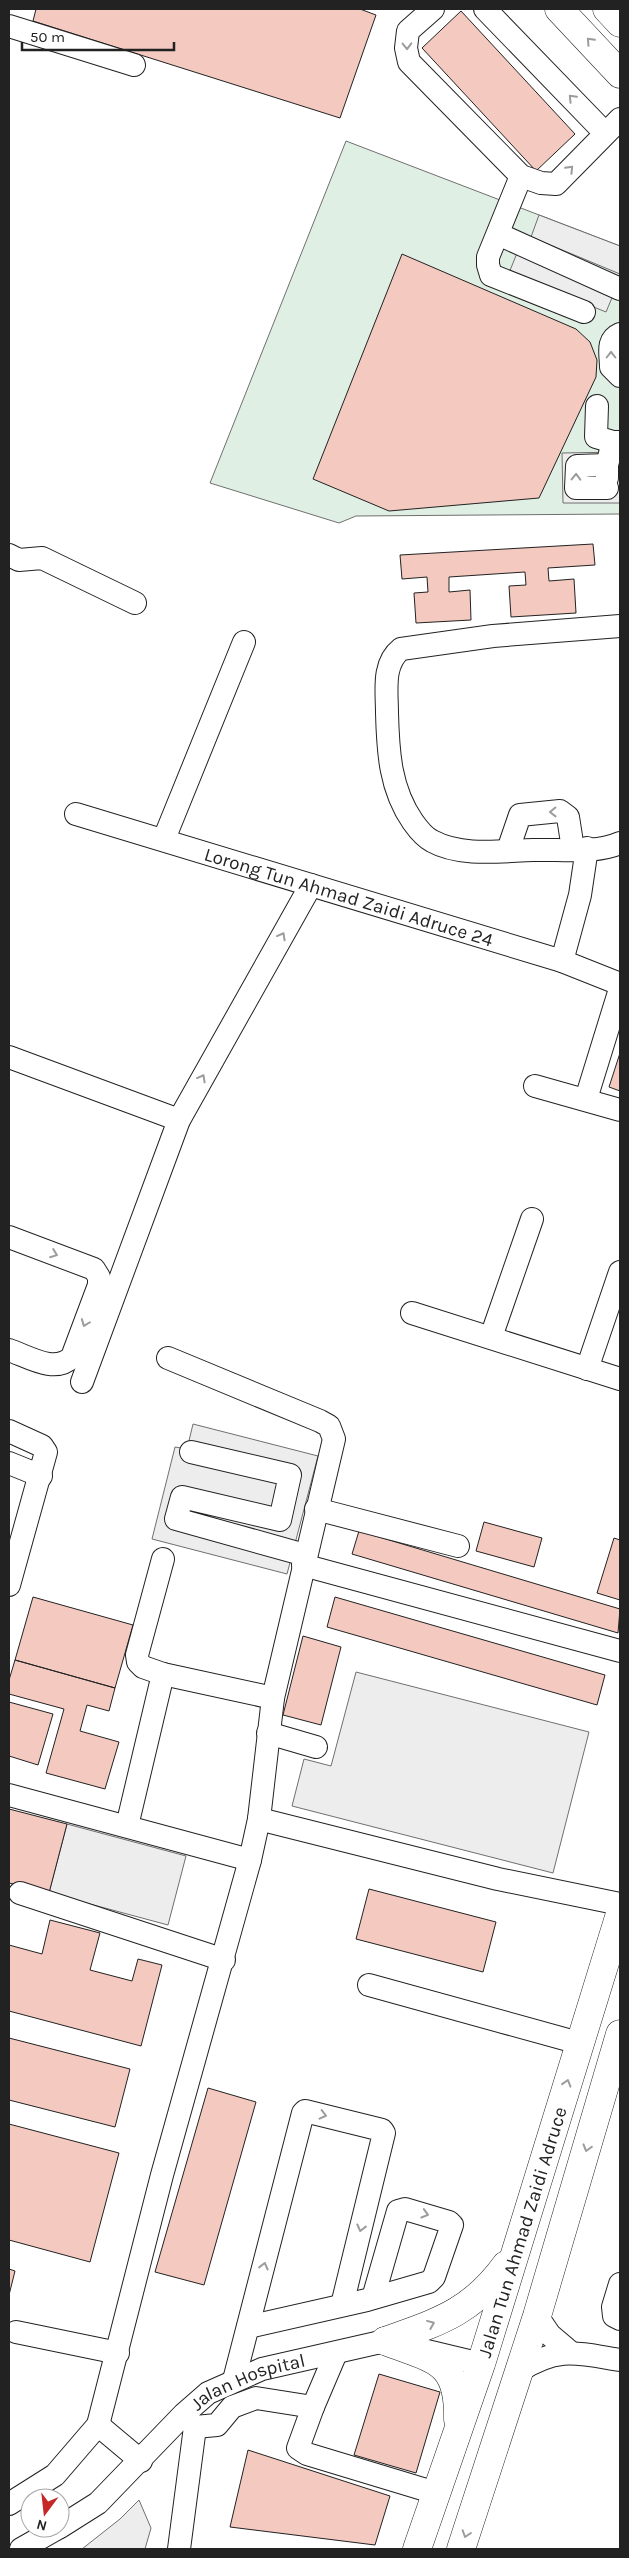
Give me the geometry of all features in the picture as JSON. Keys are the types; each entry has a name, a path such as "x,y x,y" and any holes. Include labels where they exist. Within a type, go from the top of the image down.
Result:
{"main road":[{"path":"559,9 620,74"},
{"name":"Jalan Tun Ahmad Zaidi Adruce","path":"416,2549 481,2364 620,1914"},
{"name":"Jalan Tun Ahmad Zaidi Adruce","path":"461,2549 519,2371 618,2048"},
{"path":"385,2341 450,2316 474,2302 493,2283 516,2251"},
{"path":"481,2364 491,2364 503,2357 518,2339 552,2263"},
{"path":"385,2341 437,2362 449,2372 458,2394 458,2429"},
{"path":"479,2493 494,2407 493,2383 481,2364"}],"street":[{"path":"433,9 408,31 406,48 409,62 521,176 541,183 556,184 613,126 495,12"},
{"path":"9,26 134,65"},
{"path":"521,176 488,257 491,275 584,312"},
{"path":"498,234 620,288"},
{"path":"620,334 612,339 610,349 611,367 620,376"},
{"path":"597,406 596,437 617,442 607,465 608,494 576,488 575,471 577,466 582,464 607,465"},
{"path":"9,555 20,560 42,558 135,603"},
{"path":"620,626 493,636 401,649 391,660 387,695 391,767 400,799 411,818 430,841 466,850 580,849 607,847 620,843"},
{"path":"164,839 244,642"},
{"path":"508,850 520,816 560,811 568,817 580,849 580,895 562,961"},
{"name":"Lorong Tun Ahmad Zaidi Adruce 24","path":"76,814 164,839 562,961 620,984"},
{"path":"82,1382 178,1120 311,885"},
{"path":"586,1099 616,1020 620,989"},
{"path":"9,1057 178,1120"},
{"path":"535,1086 620,1110"},
{"path":"491,1337 532,1220"},
{"path":"9,1237 94,1269 99,1277 99,1285 72,1357 64,1364 52,1366 9,1350"},
{"path":"587,1369 620,1272"},
{"path":"412,1313 620,1379"},
{"path":"9,2504 56,2475 98,2426 118,2354 162,2175 224,1960 250,1860 258,1818 273,1698 334,1439 328,1426 261,1395 168,1358"},
{"path":"9,1431 46,1449 41,1476 18,1517 9,1585"},
{"path":"191,1452 290,1475 280,1520"},
{"path":"9,1463 41,1476"},
{"path":"458,1546 314,1518 280,1520 182,1497 176,1520 304,1560 620,1651"},
{"path":"163,1559 137,1655 138,1662 143,1667 163,1674 273,1698"},
{"path":"127,1826 163,1674"},
{"path":"268,1734 316,1747"},
{"path":"9,1795 250,1860"},
{"path":"258,1818 498,1879 620,1904"},
{"path":"20,1893 224,1960"},
{"path":"368,1985 579,2043"},
{"path":"234,2380 305,2111 382,2130 384,2133 342,2305"},
{"path":"620,2284 613,2307 614,2316 620,2319"},
{"path":"250,2320 342,2305 379,2296"},
{"path":"536,2316 550,2335 570,2352"},
{"path":"16,2332 118,2354"},
{"name":"Jalan Hospital","path":"70,2524 98,2503 141,2460 190,2421 208,2393 234,2380 262,2370 385,2341 481,2364"},
{"path":"519,2371 547,2356 570,2352 620,2360"},
{"path":"336,2353 298,2448 307,2454 436,2493"},
{"path":"179,2549 190,2421 217,2425 232,2408 256,2398 313,2407"},
{"path":"98,2426 141,2460"},
{"name":"Jalan Hospital","path":"20,2549 48,2538"}],"green space":[{"path":"346,141 620,246 620,514 356,516 339,523 210,483"}],"shaded area":[{"path":"539,215 620,246 620,274 531,237"},
{"path":"517,253 614,293 606,312 509,273"},
{"path":"620,452 620,503 563,503 562,453"},
{"path":"193,1424 318,1456 287,1574 152,1539 175,1447 187,1449"},
{"path":"356,1672 589,1732 553,1873 292,1806 304,1759 331,1766"},
{"path":"67,1824 186,1856 168,1925 49,1893"},
{"path":"139,2500 151,2528 145,2549 82,2549 120,2519"}],"building":[{"path":"36,9 360,9 376,15 340,118 33,21"},
{"path":"461,11 575,134 536,171 422,48"},
{"path":"402,254 576,329 590,342 597,360 596,377 539,498 389,511 313,479"},
{"path":"593,544 595,565 548,568 549,581 574,579 576,613 511,617 509,586 526,585 525,572 449,577 449,592 470,590 471,620 416,623 414,593 428,592 427,577 402,579 400,555"},
{"path":"620,1053 620,1091 609,1087"},
{"path":"484,1522 542,1538 534,1567 476,1551"},
{"path":"359,1531 620,1609 618,1633 352,1554"},
{"path":"614,1538 620,1540 620,1600 597,1593"},
{"path":"33,1597 133,1625 115,1688 15,1660"},
{"path":"335,1597 605,1675 597,1705 327,1627"},
{"path":"303,1636 341,1647 321,1725 283,1715"},
{"path":"15,1660 115,1688 109,1711 87,1705 80,1731 119,1742 105,1789 46,1773 64,1709 9,1694 9,1680"},
{"path":"9,1702 53,1714 38,1765 9,1756"},
{"path":"9,1809 67,1824 49,1893 9,1883"},
{"path":"369,1889 496,1922 483,1972 356,1939"},
{"path":"50,1920 100,1933 90,1970 132,1981 138,1959 162,1965 141,2046 9,2011 9,1945 42,1954"},
{"path":"9,2038 130,2069 115,2127 9,2100"},
{"path":"208,2088 256,2102 204,2285 155,2272"},
{"path":"9,2124 119,2153 90,2262 9,2240"},
{"path":"9,2269 15,2271 9,2295"},
{"path":"379,2374 440,2392 416,2473 354,2455"},
{"path":"248,2450 390,2496 375,2545 230,2527"}]}
